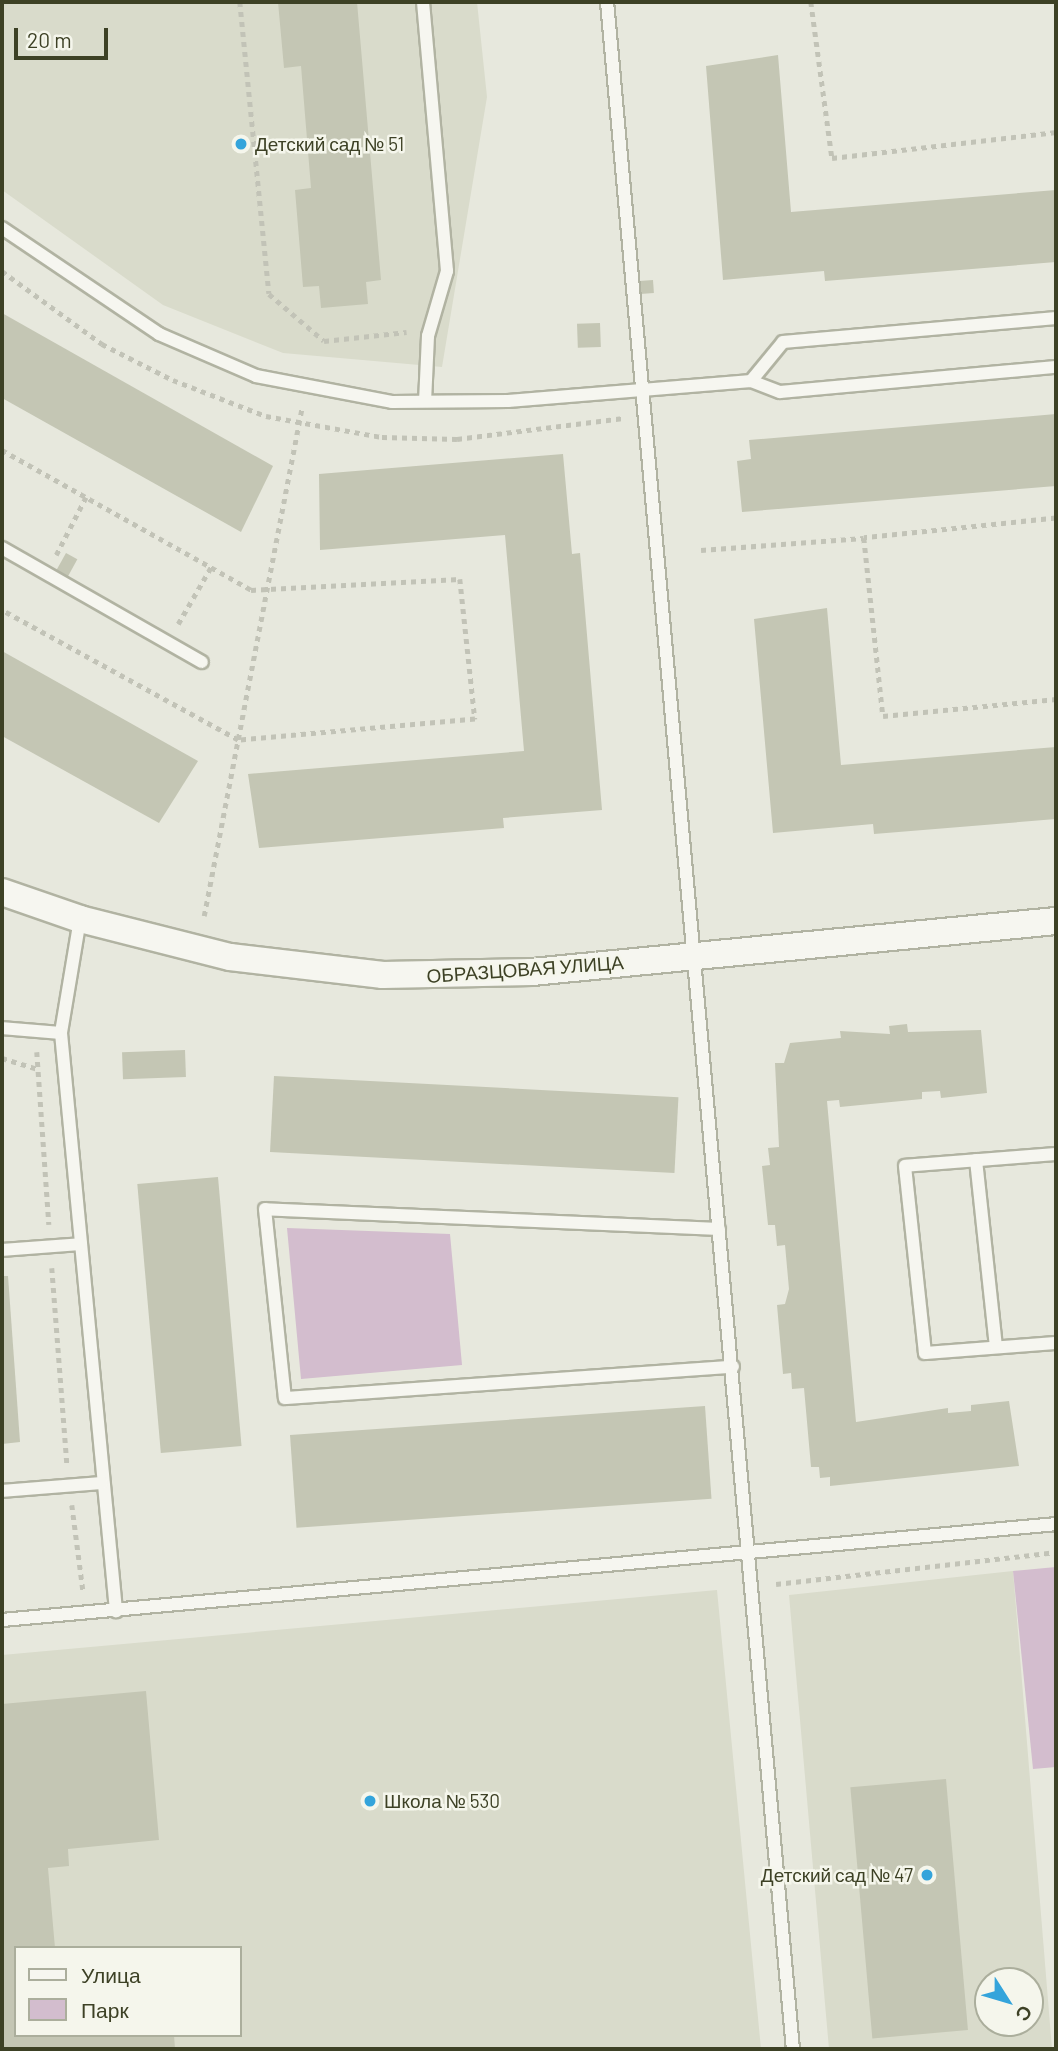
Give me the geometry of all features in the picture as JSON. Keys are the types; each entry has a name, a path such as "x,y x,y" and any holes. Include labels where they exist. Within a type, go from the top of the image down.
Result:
{"street":[{"name":"ОБРАЗЦОВАЯ УЛИЦА","path":"2,892 80,919 230,957 383,975 532,972 1056,921"}],"lane":[{"path":"423,2 447,271 428,336 425,401"},
{"path":"607,2 692,955 751,1549 793,2049"},
{"path":"2,228 159,334 256,376 306,386 425,401 640,390 751,380 780,391 1056,367"},
{"path":"751,380 783,342 1056,318"},
{"path":"2,548 202,662"},
{"path":"80,919 61,1034 116,1611"},
{"path":"2,1028 36,1034 61,1034"},
{"path":"1056,1154 905,1166 925,1353 1056,1343"},
{"path":"976,1160 996,1347"},
{"path":"719,1229 265,1209 285,1398 733,1367"},
{"path":"2,1250 81,1244"},
{"path":"2,1491 102,1483"},
{"path":"2,1620 751,1549 1056,1524"}],"path":[{"path":"240,2 269,294 324,341 400,332 428,336"},
{"path":"811,2 832,158 1056,132"},
{"path":"204,916 306,386"},
{"path":"2,450 211,568 266,591 460,579 475,719 238,740 2,610"},
{"path":"46,573 86,497"},
{"path":"701,550 864,538 1056,518"},
{"path":"864,538 883,716 1056,699"},
{"path":"167,642 211,568"},
{"path":"36,1034 69,1486 86,1614"},
{"path":"2,1058 37,1069"},
{"path":"776,1584 1056,1552"}],"shaded area":[{"name":"Детский сад № 51","path":"2,2 477,2 487,97 442,367 283,353 163,305 2,190"},
{"name":"Детский сад № 47","path":"1013,1571 1052,2049 829,2049 789,1595"},
{"name":"Школа № 530","path":"717,1590 761,2049 2,2049 2,1655"}],"green space":[{"path":"287,1228 450,1234 462,1365 301,1379"},
{"path":"1056,1567 1056,1767 1033,1769 1013,1571"}],"building":[{"path":"278,2 357,2 381,280 366,282 368,304 321,308 319,286 303,287 295,190 311,188 301,66 284,68"},
{"path":"778,55 791,212 1056,190 1056,262 825,281 824,271 723,280 706,66"},
{"path":"653,280 654,293 637,294 636,281"},
{"path":"2,313 273,466 241,532 2,398"},
{"path":"600,323 601,347 578,348 577,324"},
{"path":"1056,414 1056,486 742,512 737,461 751,459 749,440"},
{"path":"563,454 572,554 580,553 602,810 503,818 504,828 259,848 248,774 524,751 505,535 320,550 319,474"},
{"path":"66,553 77,559 67,578 56,571"},
{"path":"827,608 841,765 1056,747 1056,819 874,834 873,824 773,833 754,619"},
{"path":"2,651 198,761 159,823 2,736"},
{"path":"907,1024 908,1032 981,1030 987,1093 941,1098 940,1091 922,1092 922,1099 840,1107 839,1100 827,1101 856,1422 948,1408 948,1413 971,1411 971,1405 1009,1401 1019,1466 830,1486 830,1477 820,1478 819,1467 811,1467 804,1388 792,1389 791,1373 783,1374 777,1305 785,1304 789,1289 785,1245 777,1246 775,1225 768,1225 762,1166 770,1165 768,1148 779,1147 775,1063 784,1063 790,1043 841,1038 840,1031 890,1034 889,1026"},
{"path":"185,1050 186,1077 123,1079 122,1052"},
{"path":"274,1076 678,1097 674,1173 270,1152"},
{"path":"218,1177 242,1446 161,1453 137,1184"},
{"path":"2,1276 8,1276 20,1442 2,1444"},
{"path":"705,1406 711,1499 297,1528 290,1435"},
{"path":"146,1691 159,1840 68,1849 69,1866 48,1868 55,1946 14,1946 14,2037 174,2037 175,2049 2,2049 2,1704"},
{"path":"946,1779 968,2030 872,2038 850,1787"}],"place":[{"name":"Детский сад № 51","path":"241,144"},
{"name":"Школа № 530","path":"370,1801"},
{"name":"Детский сад № 47","path":"927,1875"}]}
